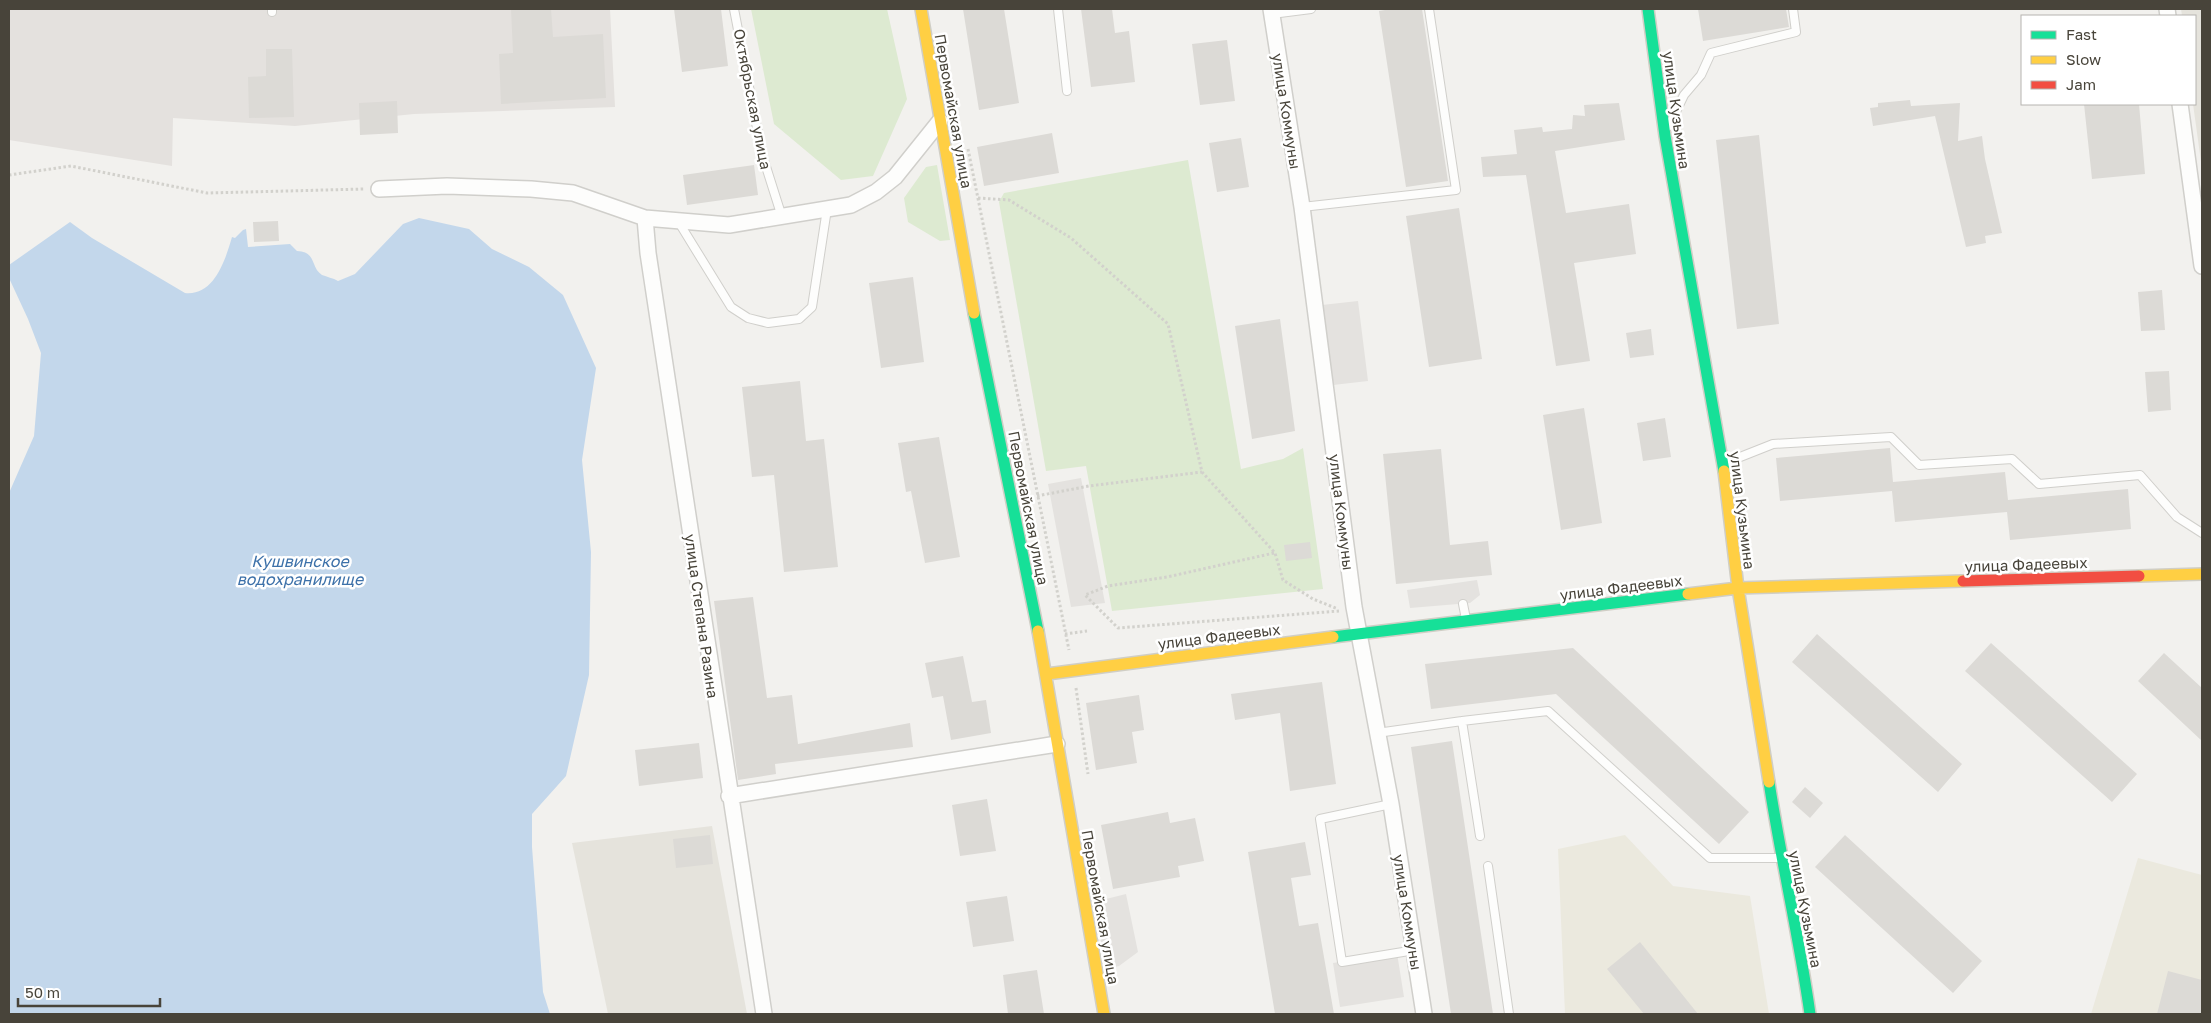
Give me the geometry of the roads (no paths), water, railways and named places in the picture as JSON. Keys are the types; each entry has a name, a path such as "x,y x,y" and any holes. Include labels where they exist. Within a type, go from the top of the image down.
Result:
{"street":[{"name":"Первомайская улица","path":"921,9 972,302 1047,674 1057,744 1104,1014"},
{"name":"улица Кузьмина","path":"1648,9 1665,136 1723,464 1738,588 1781,858 1800,945 1810,1014"},
{"name":"улица Коммуны","path":"1271,12 1302,207 1359,633 1391,804 1424,1014"},
{"path":"2180,105 2202,266"},
{"path":"379,189 447,186 532,189 573,193 645,218 729,225 851,204 876,192 895,177 940,121"},
{"name":"улица Степана Разина","path":"645,218 649,263 729,796 764,1014"},
{"name":"улица Фадеевых","path":"1047,674 1359,633 1738,588 2202,574"},
{"path":"729,796 1057,744"}],"lane":[{"name":"Октябрьская улица","path":"734,9 740,32 746,79 762,154 782,217"},
{"path":"1058,9 1067,91"},
{"path":"1271,12 1311,9"},
{"path":"1302,207 1456,190 1429,9"},
{"path":"1665,136 1684,95 1701,75 1711,53 1796,32 1793,9"},
{"path":"678,220 731,307 748,318 768,323 799,319 812,308 827,209"},
{"path":"1723,464 1773,444 1891,437 1919,465 2012,459 2040,484 2140,474 2177,517 2202,533"},
{"path":"1463,604 1466,620"},
{"path":"1377,733 1462,720 1548,711 1710,858 1781,858"},
{"path":"1462,720 1480,836"},
{"path":"1391,804 1320,819 1342,962 1415,950"},
{"path":"1488,866 1509,1014"}],"water":[{"name":"Кушвинское водохранилище","path":"419,218 469,229 492,249 529,267 563,295 596,368 582,460 591,552 589,675 566,776 532,814 532,847 543,992 550,1014 9,1014 9,493 34,436 41,353 9,278 9,265 70,222 92,238 185,293 195,292 204,289 211,283 222,266 232,237 235,238 246,229 248,247 290,244 297,251 308,254 311,257 318,272 338,281 355,274 403,224"}]}
